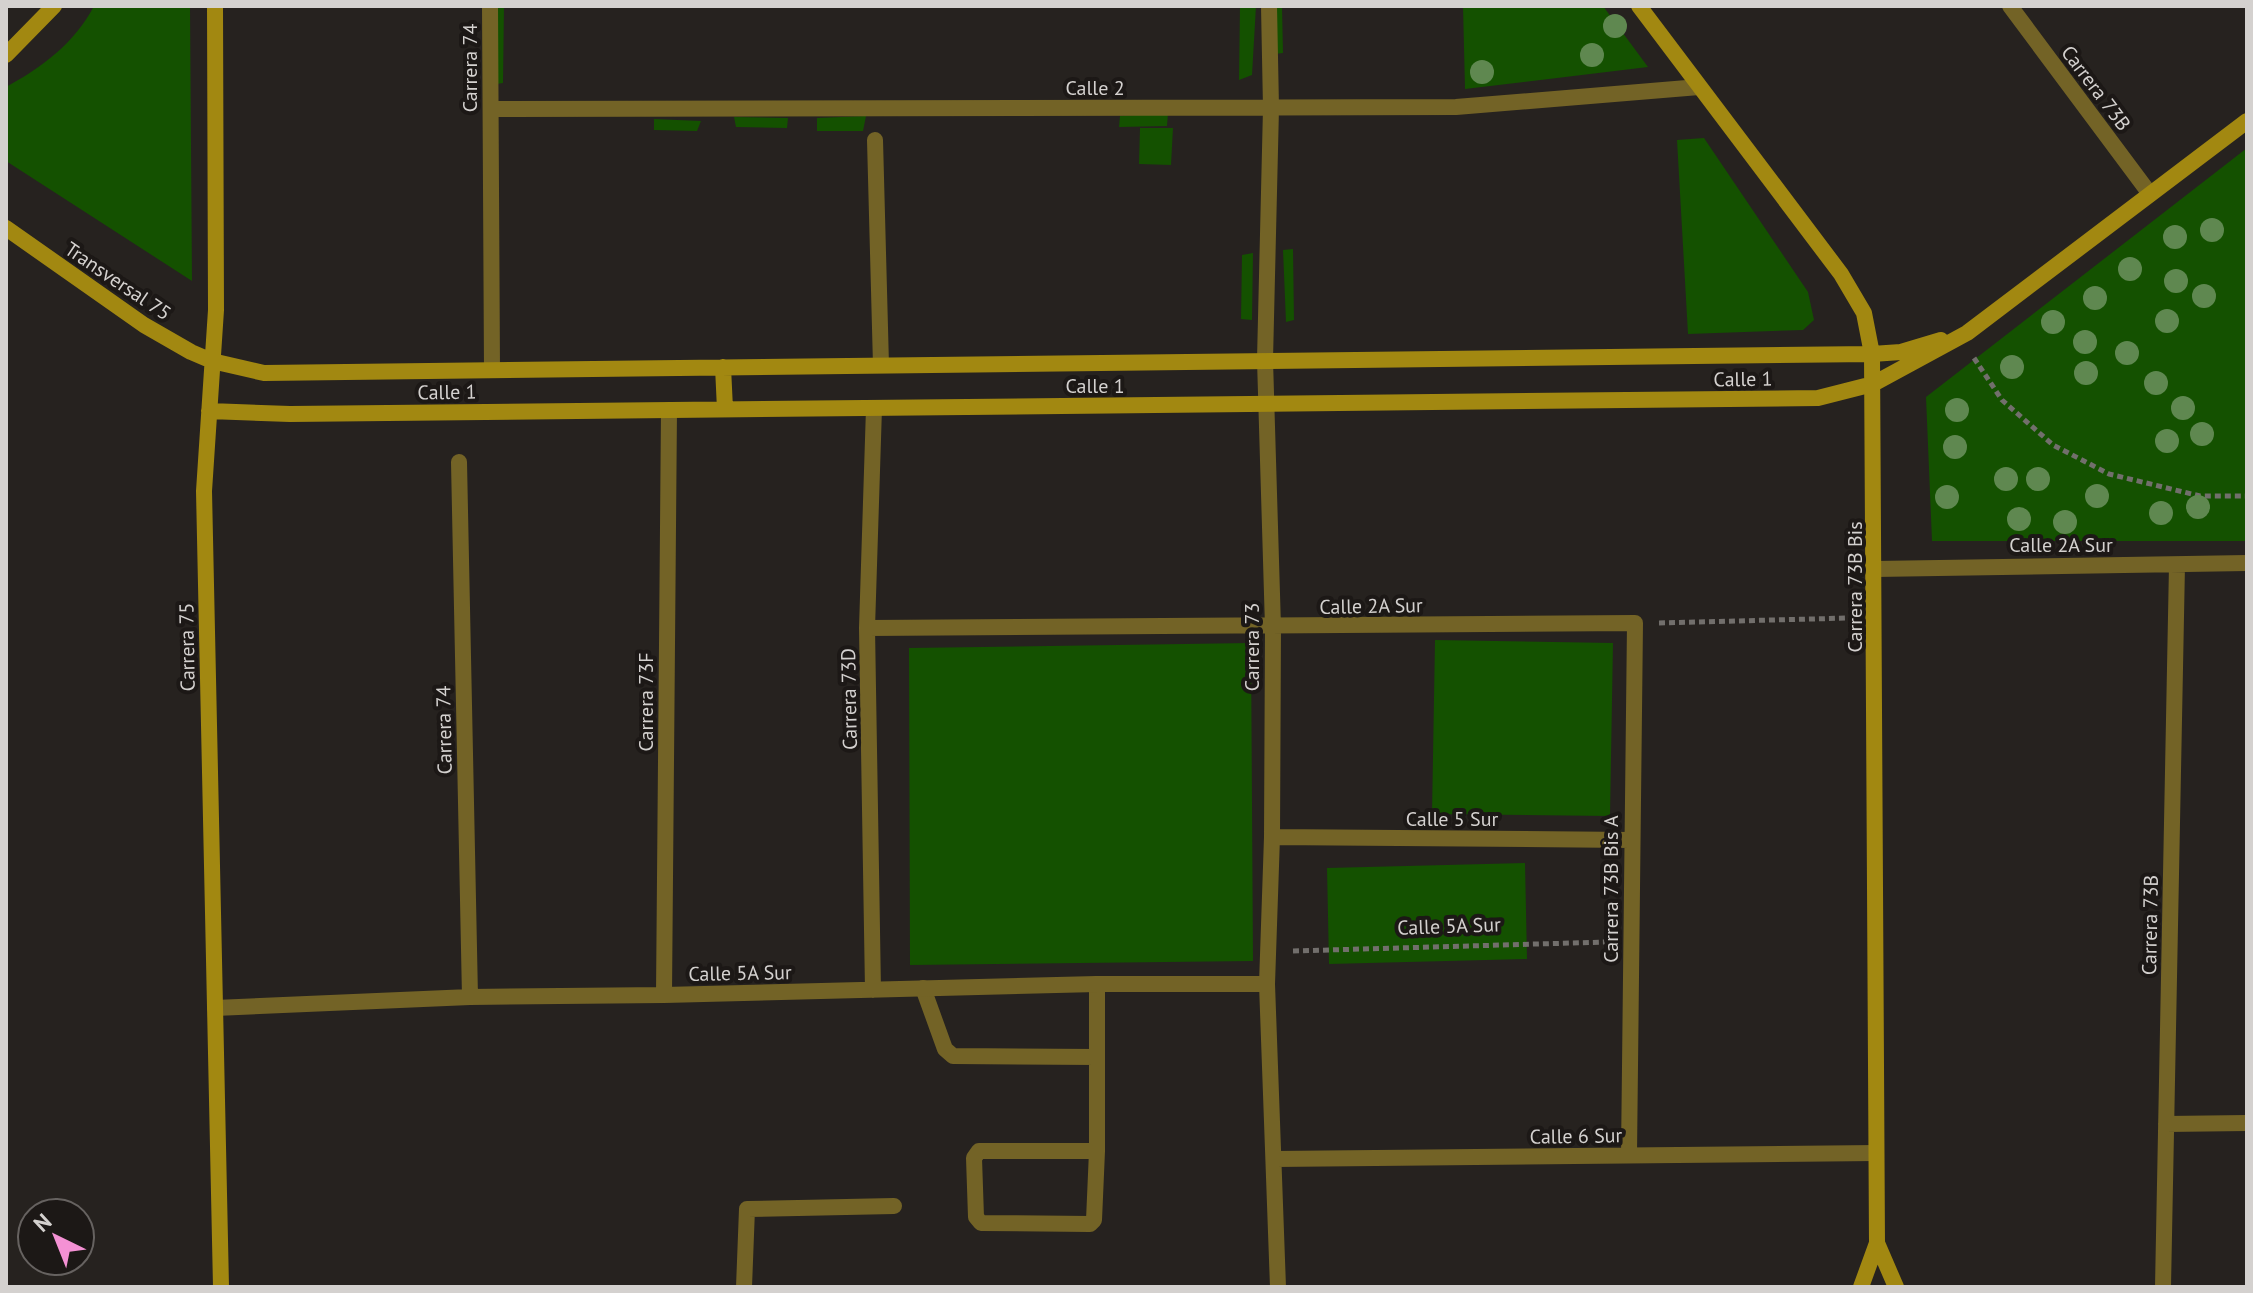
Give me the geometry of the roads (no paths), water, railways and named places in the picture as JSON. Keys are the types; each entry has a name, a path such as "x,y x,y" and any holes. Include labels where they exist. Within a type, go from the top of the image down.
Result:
{"street":[{"path":"6,55 54,6"},
{"name":"Carrera 75","path":"215,6 216,310 204,491 221,1287"},
{"name":"Carrera 74","path":"490,6 492,369"},
{"name":"Carrera 73","path":"1269,6 1271,108 1265,360 1273,627 1272,837 1267,984 1278,1287"},
{"name":"Carrera 73B Bis","path":"1639,6 1841,274 1864,313 1872,354 1877,1243 1861,1287"},
{"name":"Carrera 73B","path":"2010,6 2150,194"},
{"name":"Calle 2","path":"491,109 1456,107 1699,87"},
{"name":"Calle 1","path":"209,411 290,414 1818,398 1873,384 1904,370 1967,333 2247,121"},
{"path":"875,140 881,365"},
{"name":"Transversal 75","path":"6,228 144,325 212,361"},
{"name":"Calle 1","path":"212,361 264,373 289,374 492,369 1872,354 1901,352 1967,333"},
{"path":"723,367 725,409"},
{"name":"Carrera 73D","path":"873,990 867,628 874,408"},
{"name":"Carrera 73F","path":"664,995 669,410"},
{"name":"Carrera 74","path":"459,462 470,997"},
{"name":"Calle 2A Sur","path":"1875,569 2247,563"},
{"name":"Carrera 73B","path":"2163,1287 2177,565"},
{"name":"Calle 2A Sur","path":"867,628 1635,623"},
{"name":"Carrera 73B Bis A","path":"1629,1155 1635,623"},
{"name":"Calle 5 Sur","path":"1272,837 1631,840"},
{"path":"1097,984 1097,1151 1094,1220 1090,1224 981,1223 976,1217 974,1158 979,1151 1097,1151"},
{"name":"Calle 5A Sur","path":"215,1008 470,997 1097,984 1267,984"},
{"path":"923,988 945,1049 953,1056 1097,1057"},
{"path":"2166,1124 2247,1123"},
{"name":"Calle 6 Sur","path":"1275,1159 1876,1153"},
{"path":"744,1287 747,1209 894,1206"},
{"name":"Carrera 73B Bis","path":"1877,1243 1896,1287"}]}
